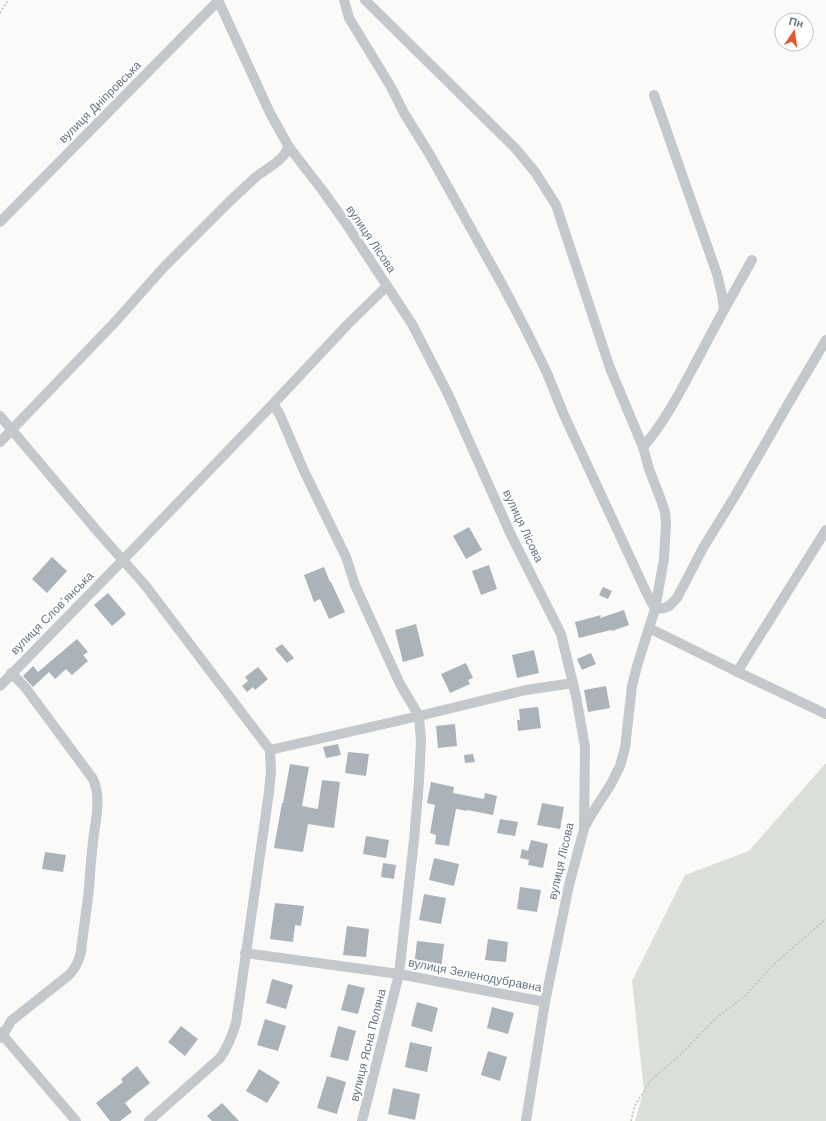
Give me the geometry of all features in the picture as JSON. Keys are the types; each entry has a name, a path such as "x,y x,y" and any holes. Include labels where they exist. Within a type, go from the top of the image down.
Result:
{"street":[{"name":"вулиця Лісова","path":"218,0 270,114 289,147 335,208 412,324 448,394 511,535 561,634 573,683 585,747 584,829 569,885 545,1002 526,1121"},
{"name":"вулиця Дніпровська","path":"0,222 218,0"},
{"path":"344,0 349,18 368,47 404,113 430,155 523,324 648,596 656,609"},
{"path":"365,0 515,148 535,172 556,205 610,368 643,447 649,469 661,500 666,524 664,559 656,609 632,686 625,748 620,766 611,784 595,808 584,829"},
{"path":"654,96 717,274 724,310"},
{"path":"0,442 116,321 164,267 231,200 257,176 277,162 289,147"},
{"path":"643,447 655,434 673,405 752,260"},
{"name":"вулиця Словʼянська","path":"0,686 273,404 358,313 387,286"},
{"path":"656,609 669,606 677,598 703,548 750,472 826,340"},
{"path":"273,404 280,415 304,470 346,557 356,585 400,684 419,716"},
{"path":"0,416 145,585 243,712 270,750 269,792 236,1023 226,1049 220,1058 149,1121"},
{"path":"737,672 826,530"},
{"path":"649,628 826,714"},
{"path":"11,673 25,687 93,779 98,793 79,962 69,975 11,1021 1,1035 76,1121"},
{"path":"270,750 526,690 573,683"},
{"name":"вулиця Ясна Поляна","path":"362,1121 399,974 419,781 421,741 419,716"},
{"name":"вулиця Зеленодубравна","path":"245,953 399,974 545,1002"}],"path":[{"path":"0,13 8,0"},
{"path":"631,1121 635,1105 651,1080 678,1057 715,1019 747,994 773,965 826,919"}],"shaded area":[{"path":"825,764 826,1121 635,1121 644,1090 632,981 685,875 749,851"}],"building":[{"path":"469,527 482,550 466,559 453,536"},
{"path":"52,557 67,571 47,593 32,579"},
{"path":"489,565 497,589 481,595 472,571"},
{"path":"324,567 345,612 329,619 320,599 314,602 304,575"},
{"path":"603,587 612,591 608,599 599,595"},
{"path":"108,593 126,614 112,626 94,605"},
{"path":"624,610 629,625 612,631 579,638 575,622 601,615 600,618"},
{"path":"416,624 424,656 403,662 395,630"},
{"path":"77,639 88,652 83,655 88,661 72,675 66,669 55,679 49,672 33,687 23,676 33,666 38,672"},
{"path":"282,644 294,658 287,663 275,649"},
{"path":"534,650 539,673 517,678 512,655"},
{"path":"591,653 596,664 582,670 577,659"},
{"path":"466,663 473,678 468,680 470,684 450,693 441,674"},
{"path":"258,667 268,679 255,690 253,687 247,692 242,686 248,681 245,677"},
{"path":"606,686 610,708 588,712 584,690"},
{"path":"538,707 541,728 518,731 517,720 520,720 519,709"},
{"path":"455,724 457,746 438,748 436,726"},
{"path":"338,744 341,755 326,758 323,747"},
{"path":"348,752 369,754 366,776 345,773"},
{"path":"473,754 475,762 465,763 464,755"},
{"path":"290,764 309,767 302,806 318,808 322,780 340,782 334,828 308,824 303,852 274,848"},
{"path":"431,782 454,787 453,793 484,799 485,793 497,796 493,815 456,809 449,846 435,844 436,835 430,833 435,805 427,803"},
{"path":"542,803 564,807 560,829 537,825"},
{"path":"500,819 518,822 515,836 497,833"},
{"path":"366,836 389,840 386,858 363,854"},
{"path":"531,840 548,844 543,868 528,865 529,860 520,858 522,849 528,851"},
{"path":"45,852 66,855 63,872 42,869"},
{"path":"434,858 459,864 454,886 429,880"},
{"path":"383,863 396,865 394,879 381,877"},
{"path":"520,887 541,890 537,912 517,909"},
{"path":"424,894 446,898 441,924 419,920"},
{"path":"275,903 304,906 301,926 295,925 293,942 270,939"},
{"path":"347,926 369,929 366,957 343,955"},
{"path":"488,939 508,942 506,962 485,960"},
{"path":"417,941 444,944 441,970 414,967"},
{"path":"272,979 293,985 286,1009 266,1003"},
{"path":"348,984 365,988 358,1014 341,1010"},
{"path":"417,1002 438,1008 432,1032 411,1026"},
{"path":"492,1007 514,1013 508,1034 487,1028"},
{"path":"265,1019 286,1026 278,1051 257,1045"},
{"path":"181,1026 198,1039 185,1056 168,1042"},
{"path":"338,1026 356,1031 348,1061 330,1057"},
{"path":"410,1042 432,1047 427,1072 405,1067"},
{"path":"488,1051 507,1057 500,1081 481,1075"},
{"path":"137,1066 150,1083 125,1103 132,1112 120,1121 110,1121 96,1103 123,1082 121,1079"},
{"path":"259,1069 280,1082 267,1103 246,1091"},
{"path":"327,1076 346,1082 337,1114 317,1108"},
{"path":"393,1088 420,1094 415,1120 388,1114"},
{"path":"222,1103 239,1121 212,1121 207,1116"}]}
